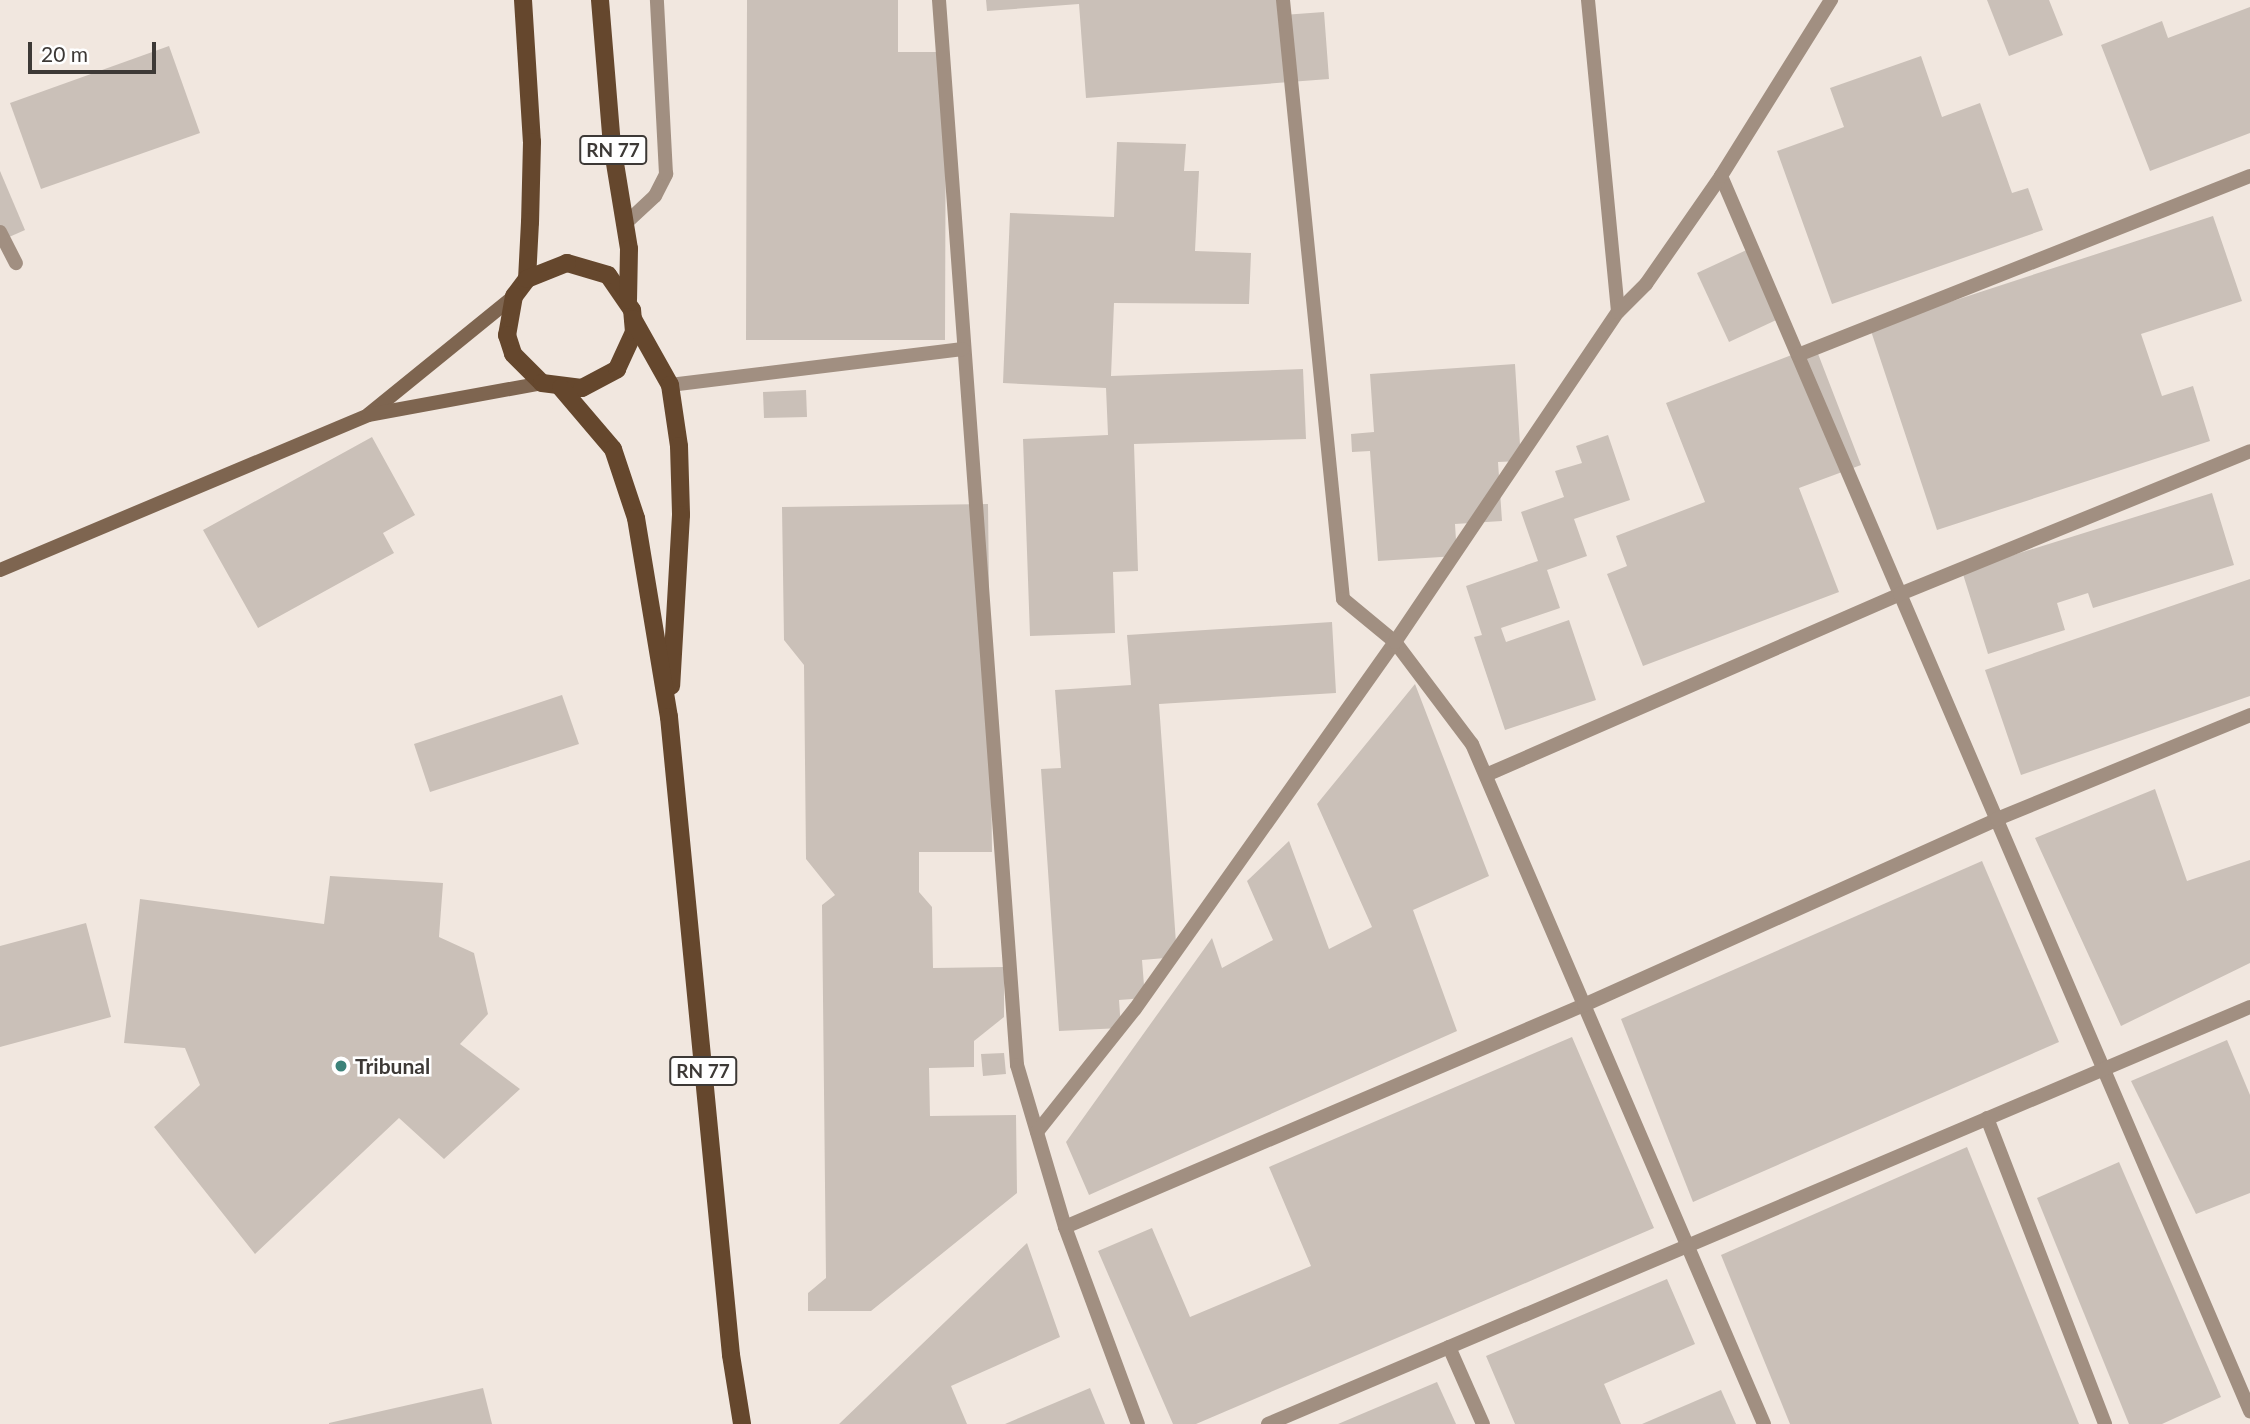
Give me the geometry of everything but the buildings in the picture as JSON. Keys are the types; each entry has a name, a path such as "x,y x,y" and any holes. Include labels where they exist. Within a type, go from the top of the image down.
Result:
{"main road":[{"path":"523,0 532,142 527,279"},
{"name":"RN 77","path":"600,0 612,145 626,222 628,300"},
{"path":"368,415 514,296 527,279 546,267 589,265 608,275 628,300 633,319 628,352 617,369 582,388 561,388 542,383 526,371 507,335 514,296"},
{"name":"RN 77","path":"633,319 670,385 681,515 669,717"},
{"path":"0,570 368,415 542,383"},
{"name":"RN 77","path":"561,388 600,429 624,471 669,717 730,1355 742,1424"}],"street":[{"path":"626,222 660,190 666,174 657,0"},
{"path":"939,0 1017,1065 1065,1227 1138,1424"},
{"path":"1283,0 1343,599 1395,642 1472,744 1764,1424"},
{"path":"1588,0 1618,312"},
{"path":"1037,1132 1135,1009 1395,642 1618,312 1646,285 1721,176 1831,0"},
{"path":"1721,176 2250,1411"},
{"path":"1798,355 2250,176"},
{"path":"0,232 16,263"},
{"path":"670,385 963,349"},
{"path":"1486,775 1900,594 2250,451"},
{"path":"1065,1227 1584,1005 1997,819 2250,715"},
{"path":"1268,1424 2250,1007"},
{"path":"1987,1118 2105,1424"},
{"path":"1449,1347 1483,1424"}],"place":[{"name":"Tribunal","path":"341,1066"}]}
